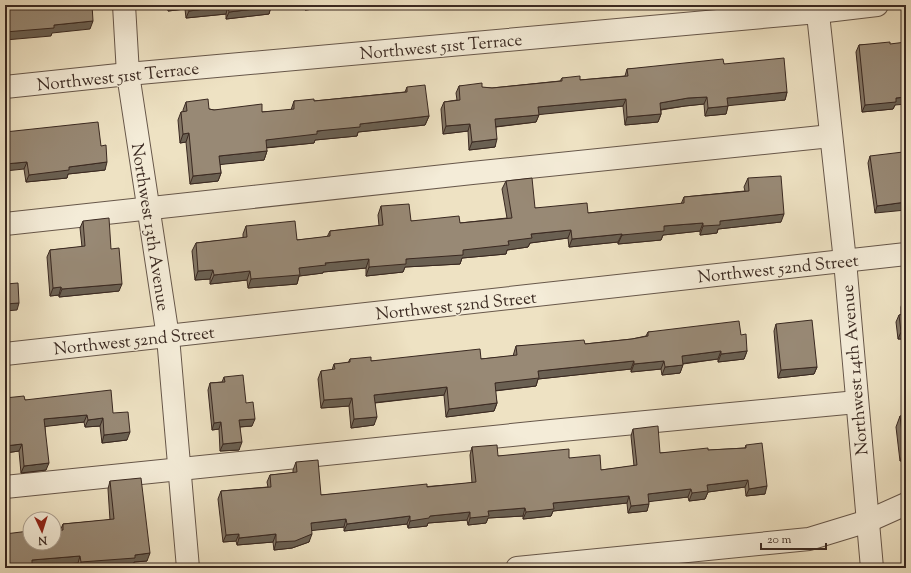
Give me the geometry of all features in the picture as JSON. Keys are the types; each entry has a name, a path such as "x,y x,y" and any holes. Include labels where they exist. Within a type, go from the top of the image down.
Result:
{"street":[{"name":"Northwest 13th Avenue","path":"124,5 128,74 168,337 188,568"},
{"name":"Northwest 51st Terrace","path":"5,87 818,9 877,5"},
{"name":"Northwest 14th Avenue","path":"818,9 845,261 872,568"},
{"path":"5,224 832,136"},
{"name":"Northwest 52nd Street","path":"5,354 906,254"},
{"path":"5,487 520,434 857,402"},
{"path":"517,568 809,538 868,521 906,504"}],"building":[{"path":"5,5 92,5 93,21 54,25 54,28 5,32"},
{"path":"188,5 271,5 271,7 229,12 228,6 189,11"},
{"path":"890,42 890,44 906,42 906,97 896,98 896,102 865,105 859,45"},
{"path":"784,58 787,92 727,98 728,106 708,108 707,97 688,98 660,103 661,114 627,117 626,99 538,107 539,115 495,119 497,139 472,142 470,124 446,126 444,102 460,100 459,86 482,83 482,87 492,88 562,81 562,78 580,76 580,80 628,76 627,69 723,59 724,64"},
{"path":"425,85 429,116 360,124 360,127 317,131 317,134 266,140 267,151 219,156 221,173 193,176 189,133 183,134 181,112 187,111 186,102 208,99 209,109 214,110 262,104 262,112 294,109 294,101 314,99 314,101 407,92 407,87"},
{"path":"98,122 101,146 106,145 107,162 69,167 69,170 29,175 27,162 5,164 5,132"},
{"path":"903,152 905,175 906,174 906,202 877,206 870,156"},
{"path":"781,176 784,214 720,221 720,225 703,226 703,223 664,226 664,231 572,239 571,230 531,234 532,238 508,241 509,245 463,250 463,255 406,259 406,264 369,267 369,259 325,263 326,265 299,268 300,275 251,279 250,271 214,275 213,270 198,271 196,243 247,237 246,226 295,221 297,240 330,236 330,231 383,225 381,206 409,204 411,221 459,216 460,223 512,218 506,181 532,178 535,208 587,203 588,213 684,203 684,197 749,191 748,178"},
{"path":"109,218 111,249 119,248 122,284 62,289 61,287 53,288 50,250 85,246 83,221"},
{"path":"5,274 6,284 18,283 19,303 5,304"},
{"path":"906,299 906,331 901,332 899,315 905,314 903,300"},
{"path":"812,320 817,367 781,370 776,324"},
{"path":"739,321 741,335 746,334 747,351 721,354 721,351 682,356 683,365 665,367 664,361 634,364 634,361 538,371 539,378 495,383 497,403 449,409 447,387 374,395 377,417 354,419 352,398 324,400 321,371 335,369 334,364 350,362 350,359 371,357 371,361 480,349 481,359 517,355 516,346 584,340 585,344 632,339 648,336 648,332"},
{"path":"243,375 246,403 253,402 255,419 239,420 242,442 223,444 221,422 214,423 210,383 225,382 224,377"},
{"path":"111,390 113,413 128,412 130,432 104,435 103,418 88,420 87,415 44,419 49,463 24,466 22,444 5,446 5,398 24,396 25,400"},
{"path":"900,416 906,416 906,450 904,450"},
{"path":"658,426 660,453 708,448 708,450 746,448 746,445 762,443 767,486 749,489 748,480 707,485 708,491 692,493 691,489 648,494 649,504 631,506 629,496 553,503 554,509 526,512 525,508 488,511 489,516 470,518 470,512 430,516 429,518 410,521 410,516 347,524 346,519 311,523 312,534 295,541 276,542 276,534 239,538 239,534 226,535 221,491 271,487 270,475 297,472 296,462 318,460 321,495 427,484 427,487 476,482 472,447 497,445 498,456 569,449 569,458 600,455 601,470 637,465 633,429"},
{"path":"141,478 150,553 135,555 135,558 81,562 80,556 32,560 32,566 5,568 5,534 22,532 22,551 62,551 63,524 114,519 110,481"}]}
